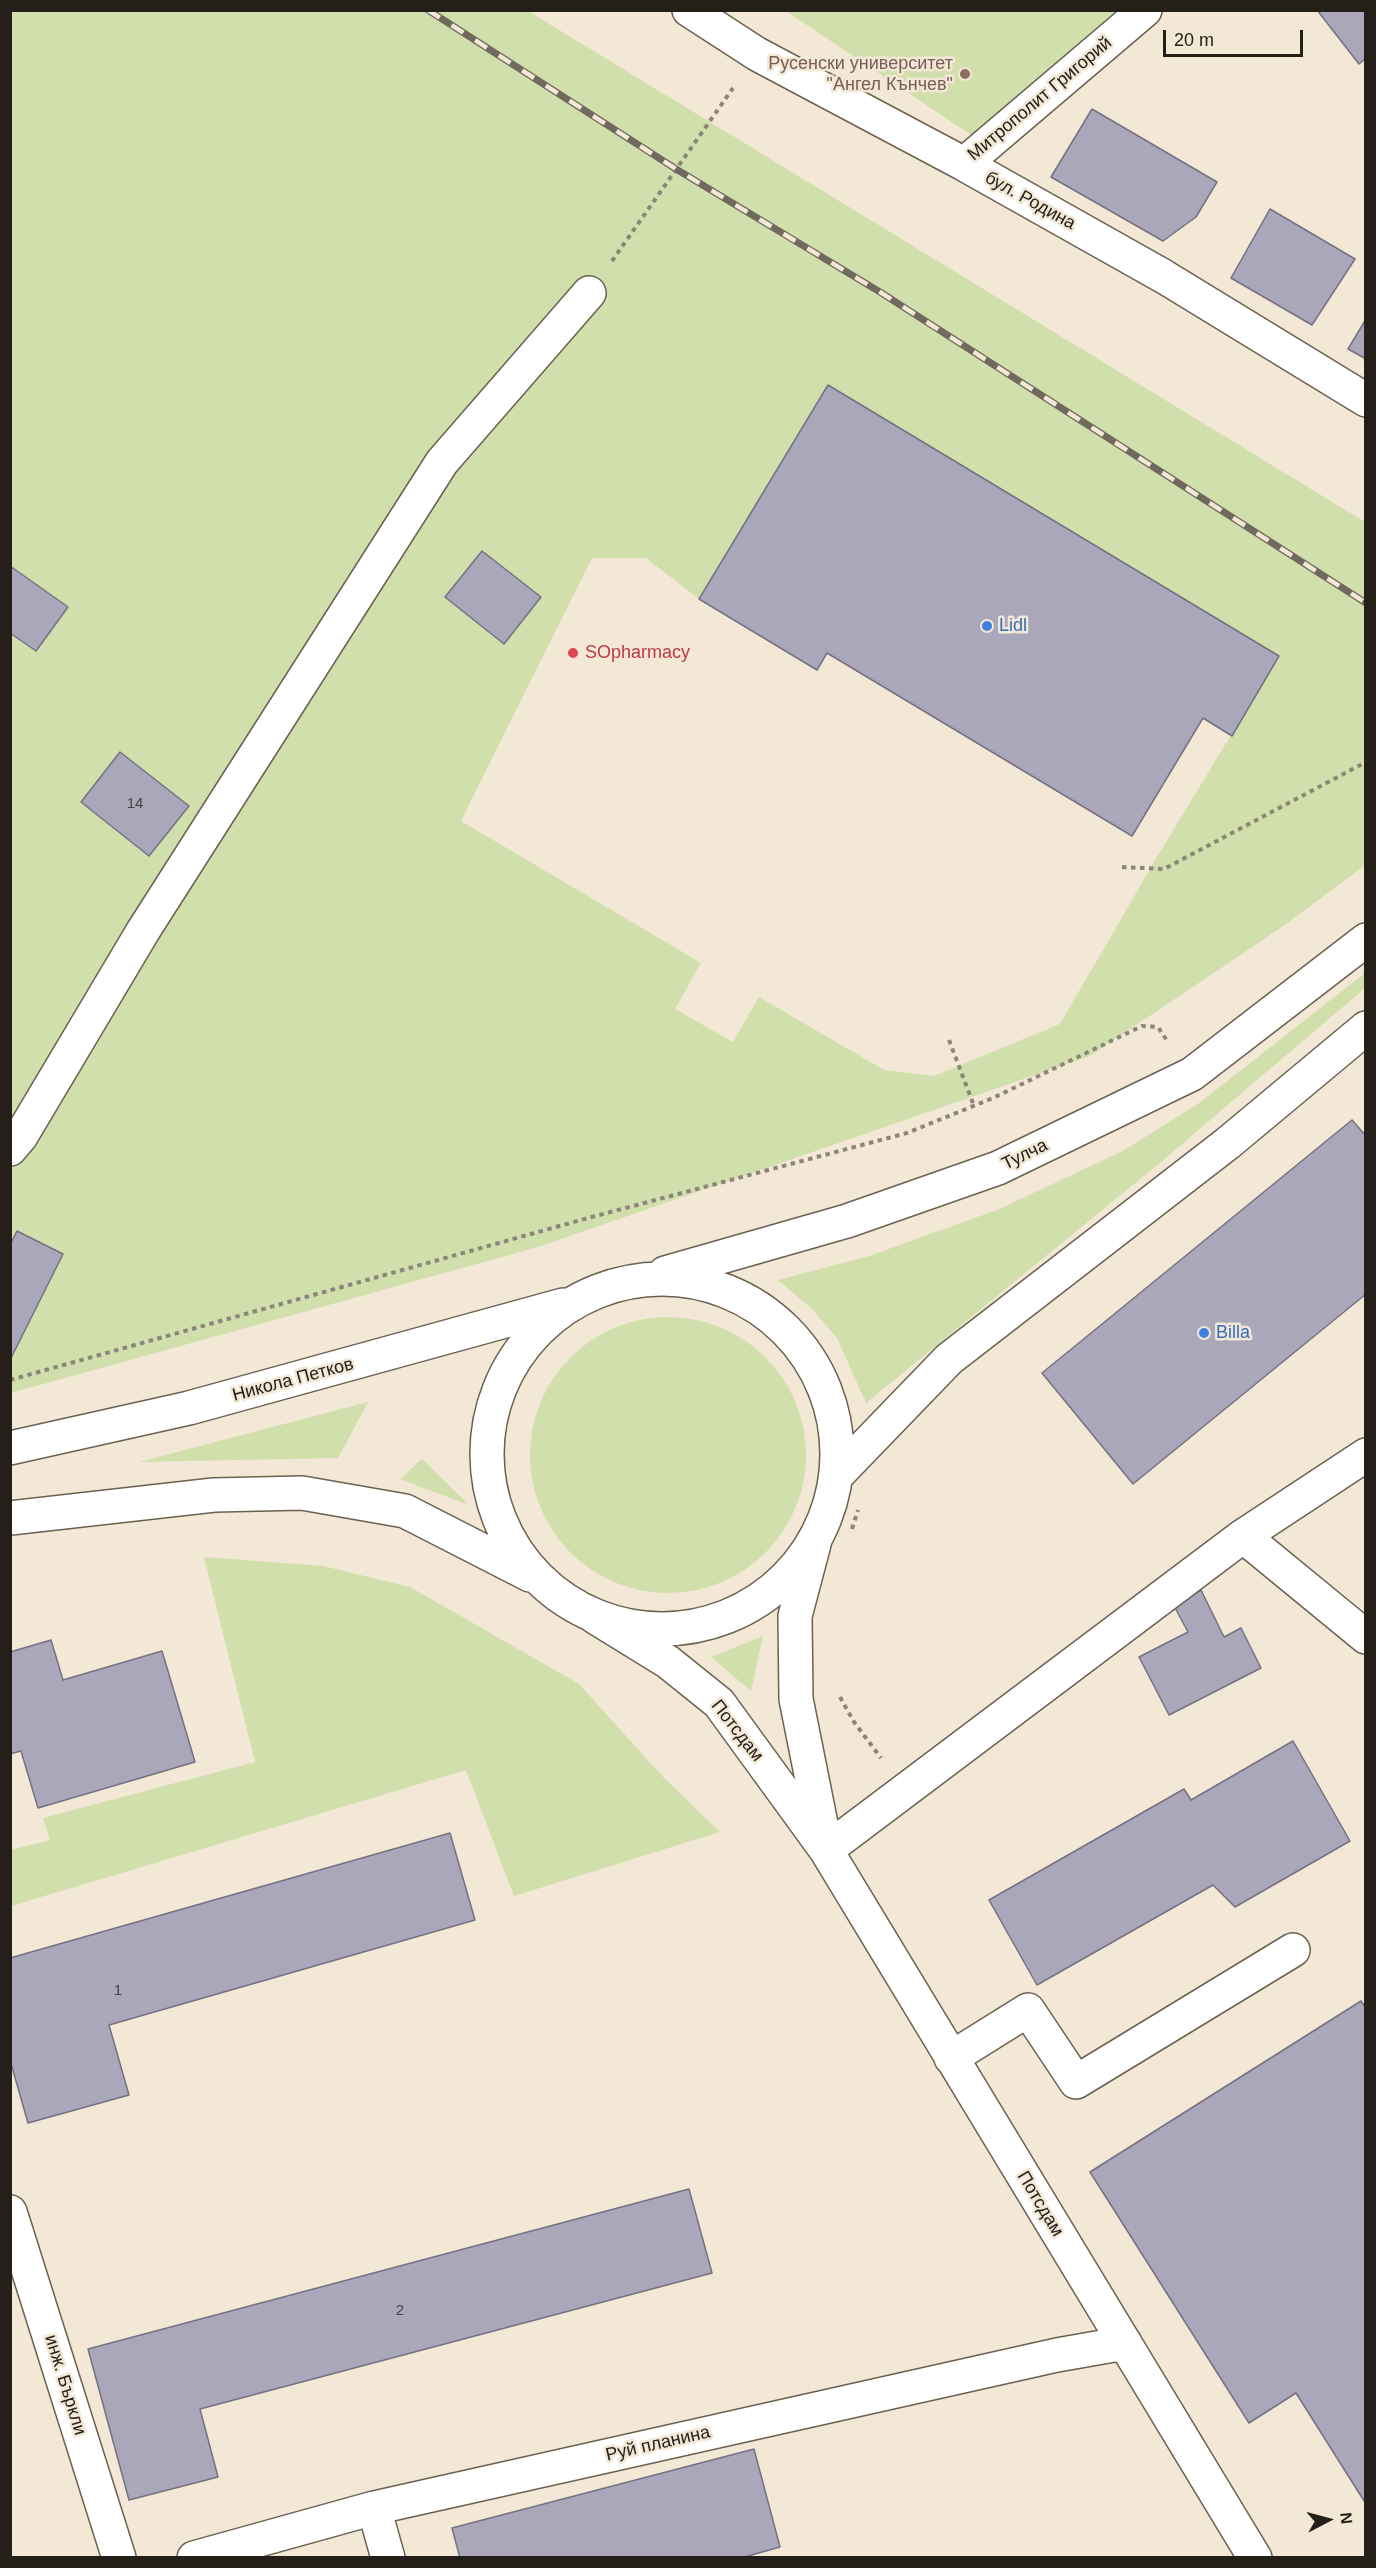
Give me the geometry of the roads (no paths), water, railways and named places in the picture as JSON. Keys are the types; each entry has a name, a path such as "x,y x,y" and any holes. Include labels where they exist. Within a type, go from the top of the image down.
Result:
{"street":[{"name":"бул. Родина","path":"689,10 757,54 963,164 1163,276 1365,400"},
{"name":"Митрополит Григорий","path":"963,164 1145,10"},
{"path":"10,1149 21,1137 143,931 442,462 589,293"},
{"name":"Тулча","path":"641,1280 847,1221 998,1168 1192,1074 1365,940"},
{"path":"837,1475 949,1359 1228,1143 1365,1028"},
{"path":"10,1518 214,1495 302,1493 405,1511 539,1580 565,1601 595,1617 644,1630 693,1628 742,1612 783,1583 814,1544 829,1511 837,1475 836,1429 824,1383 798,1343 764,1311 722,1289 676,1279 641,1280 606,1288 573,1302 545,1323 514,1359 494,1403 487,1450 492,1498 510,1542 539,1580"},
{"name":"Никола Петков","path":"10,1448 189,1408 573,1302"},
{"path":"826,1850 1243,1536 1365,1455"},
{"path":"1243,1536 1365,1637"},
{"name":"Потсдам","path":"814,1544 795,1616 796,1699 826,1850"},
{"name":"Потсдам","path":"595,1617 668,1662 719,1703 826,1850 1255,2558"},
{"path":"951,2058 1028,2010 1076,2082 1293,1950"},
{"name":"инж. Бъркли","path":"12,2225 119,2558"},
{"name":"Руй планина","path":"194,2558 374,2508 1066,2353 1125,2343"},
{"path":"374,2508 388,2558"}],"railway":[{"path":"428,10 676,169 880,292 1366,603"}],"place":[{"name":"Русенски университет \"Ангел Кънчев\"","path":"965,74"},
{"name":"Lidl","path":"987,626"},
{"name":"SOpharmacy","path":"573,653"},
{"name":"Billa","path":"1204,1333"}]}
